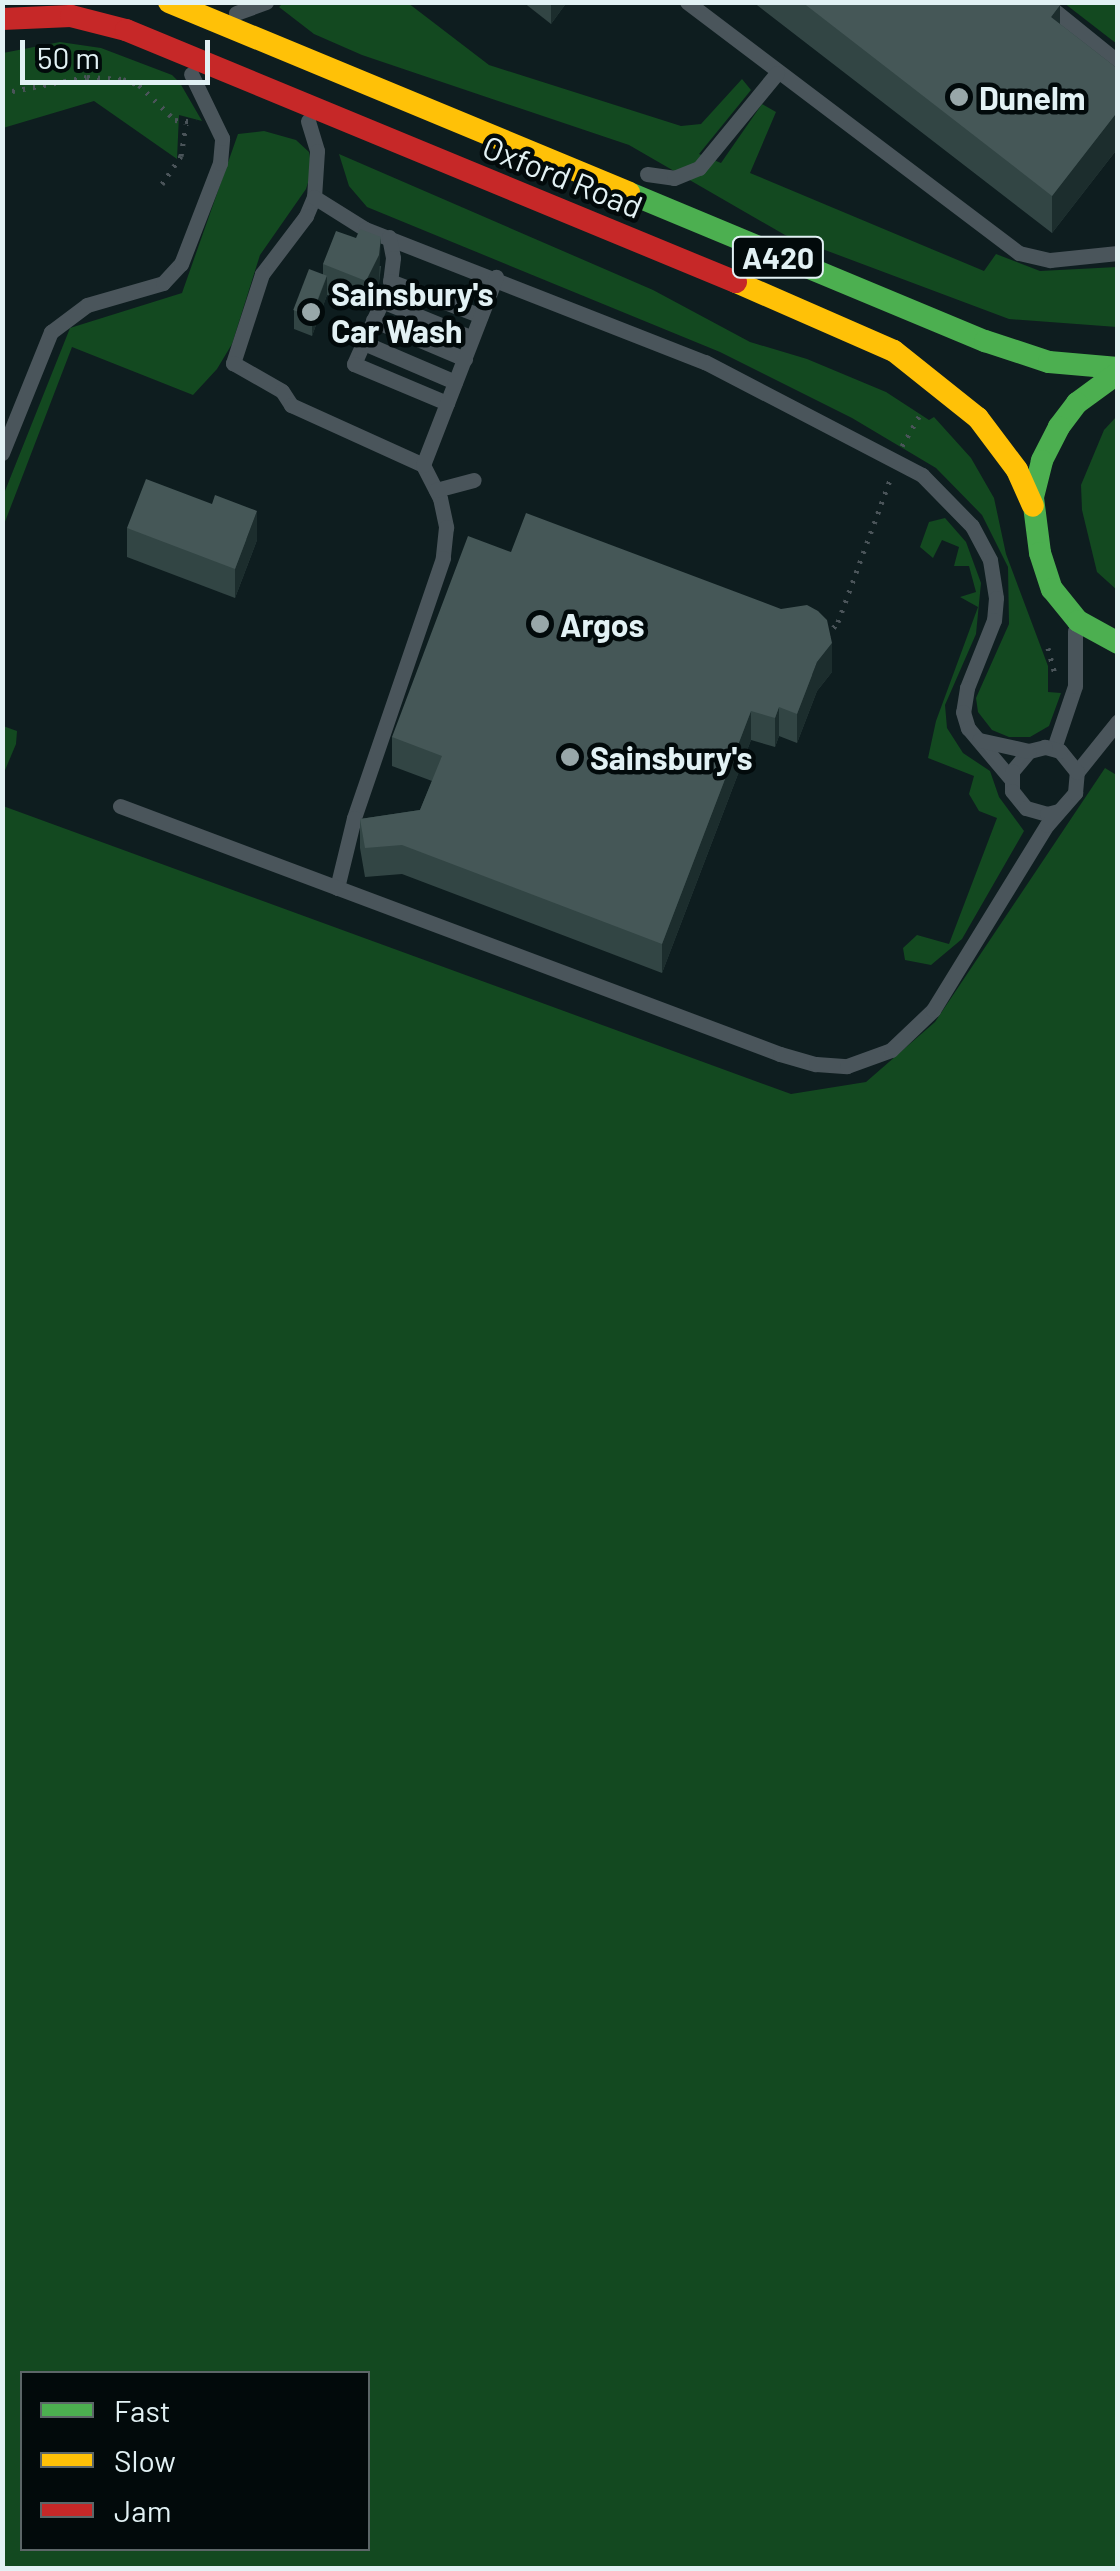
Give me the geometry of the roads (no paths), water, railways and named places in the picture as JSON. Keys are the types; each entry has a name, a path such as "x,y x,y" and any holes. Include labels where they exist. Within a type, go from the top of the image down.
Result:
{"highway":[{"name":"Oxford Road","path":"169,2 984,342 1049,362 1118,370"},
{"name":"Oxford Road","path":"2,20 70,16 157,42 894,351 978,418 1017,470 1033,506"},
{"name":"A420","path":"1118,370 1089,392 1059,427 1036,477 1033,506 1040,553 1052,588 1072,615 1098,635 1118,643"}],"lane":[{"path":"212,20 266,2"},
{"path":"687,2 1019,253 1050,260 1118,253"},
{"path":"1044,2 1118,62"},
{"path":"2,453 51,332 86,305 163,284 172,276 220,163 222,138 209,104 186,67 157,42"},
{"path":"634,170 668,178 699,168 777,73"},
{"path":"294,102 310,124 316,146 314,198 300,226 262,274 233,363 282,391 291,406 423,465 436,490 446,527 443,558 359,802 337,888"},
{"path":"446,119 587,157"},
{"path":"314,198 365,229 705,362 922,475 960,510 990,560 996,598 994,620 963,701 964,720 1011,780"},
{"path":"388,237 393,258 390,281 354,364 447,404"},
{"path":"423,465 496,278"},
{"path":"390,281 481,316"},
{"path":"382,301 472,338"},
{"path":"374,320 464,359"},
{"path":"364,343 455,382"},
{"path":"436,490 474,480"},
{"path":"1054,748 1076,680 1072,615"},
{"path":"120,806 780,1054 816,1064 846,1066 891,1050 934,1010 1058,811 1075,793 1077,772 1118,720"},
{"path":"979,740 1028,751 1054,748 1066,756 1077,772"},
{"path":"1028,751 1016,762 1012,791 1026,808 1048,814 1058,811"}],"place":[{"name":"Dunelm","path":"959,97"},
{"name":"Sainsbury's Car Wash","path":"311,312"},
{"name":"Argos","path":"540,624"},
{"name":"Sainsbury's","path":"570,757"}]}
